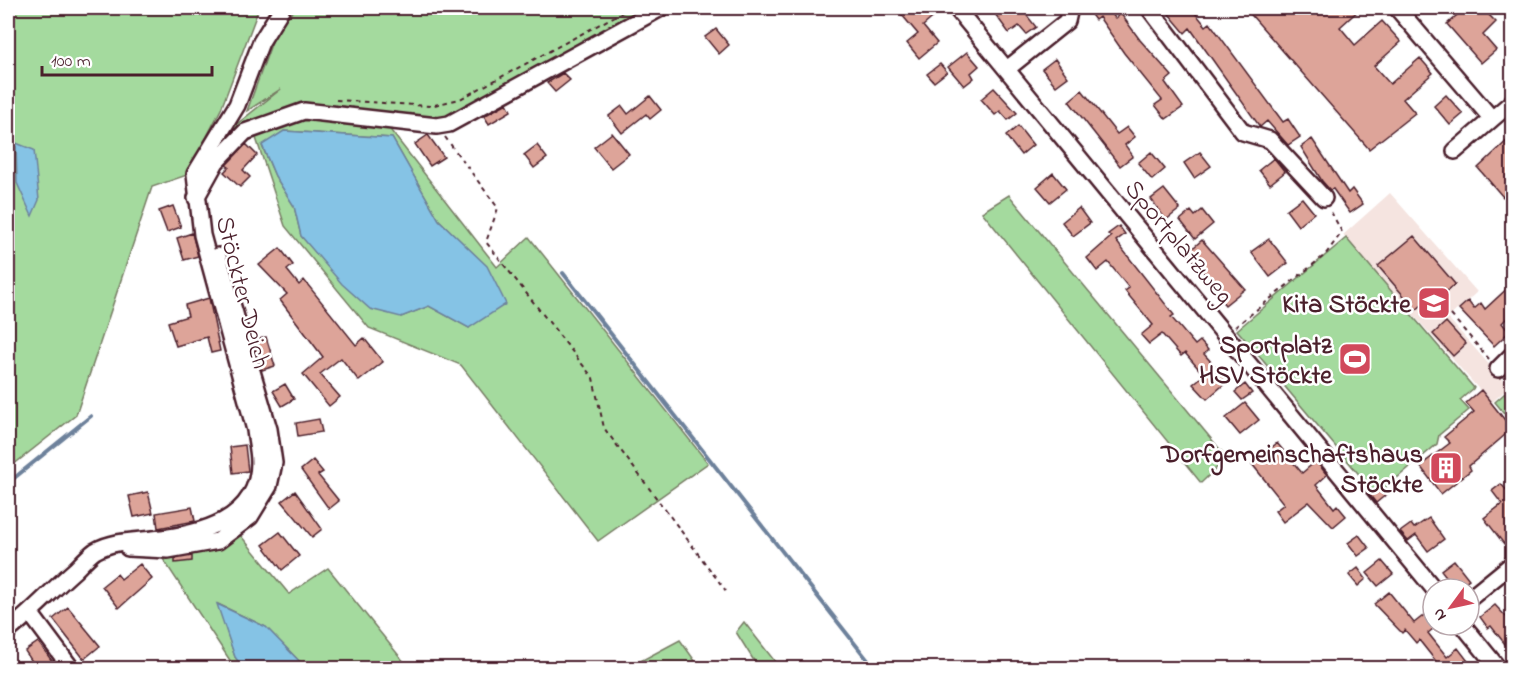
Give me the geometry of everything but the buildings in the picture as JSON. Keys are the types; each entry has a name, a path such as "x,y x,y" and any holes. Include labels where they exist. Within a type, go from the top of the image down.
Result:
{"street":[{"path":"196,198 197,169 237,105 261,42 282,8"},
{"name":"Stöckter Deich","path":"8,631 95,551 118,542 188,534 209,529 226,520 241,507 257,476 259,461 255,430 202,235 196,198 216,162 245,132 304,111 437,126 463,117 661,8"},
{"name":"Sportplatzweg","path":"956,8 1424,577"},
{"path":"1007,69 1068,21 1070,8"},
{"path":"1149,8 1244,132 1270,140 1324,198"},
{"path":"1397,8 1492,119"},
{"path":"1455,151 1512,102"},
{"path":"1498,369 1512,356"},
{"path":"1481,589 1512,564"},
{"path":"30,613 70,669"},
{"path":"1473,637 1498,669"}],"path":[{"path":"334,100 430,106 460,99 630,8"},
{"path":"437,126 498,208 486,242 593,378 604,428 726,591"},
{"path":"1226,334 1325,255 1342,232 1324,198"},
{"path":"1451,315 1512,387 1506,395 1512,404"}],"shaded area":[{"name":"Kita Stöckte","path":"1390,193 1477,292 1448,318 1509,387 1491,403 1343,235"}],"green space":[{"path":"8,8 259,8 221,109 187,175 152,187 76,415 8,469"},
{"path":"297,8 670,8 446,129 388,127 497,267 529,237 708,463 598,541 461,365 369,328 285,226 256,138 244,142 232,128 281,89 247,111 278,25","holes":["284,131 392,138 439,220 486,266 469,328 429,306 401,317 318,255 301,236 294,206 275,176 262,146"]},
{"path":"1009,195 1227,458 1201,483 982,212"},
{"name":"Sportplatz HSV Stöckte","path":"1346,238 1474,388 1460,400 1469,410 1439,435 1437,444 1384,489 1380,485 1373,491 1237,330"},
{"path":"1512,387 1512,423 1495,402"},
{"path":"236,530 289,594 328,568 409,668 306,668 266,627 218,604 235,657 243,668 235,668 159,553"},
{"path":"744,622 780,668 752,668 756,664 736,632"},
{"path":"680,640 700,668 638,668 635,664"}],"water":[{"path":"284,131 392,138 439,220 487,266 506,304 469,328 429,306 401,317 370,309 342,284 301,236 294,206 275,176 262,145"},
{"path":"16,143 34,150 39,200 32,216 17,183"},
{"path":"217,604 266,627 306,668 243,668 235,657"}],"waterway":[{"path":"563,273 874,668"},
{"path":"8,483 91,416"}],"place":[{"name":"Kita Stöckte","path":"1434,303"},
{"name":"Sportplatz HSV Stöckte","path":"1355,359"},
{"name":"Dorfgemeinschaftshaus Stöckte","path":"1446,468"}]}
